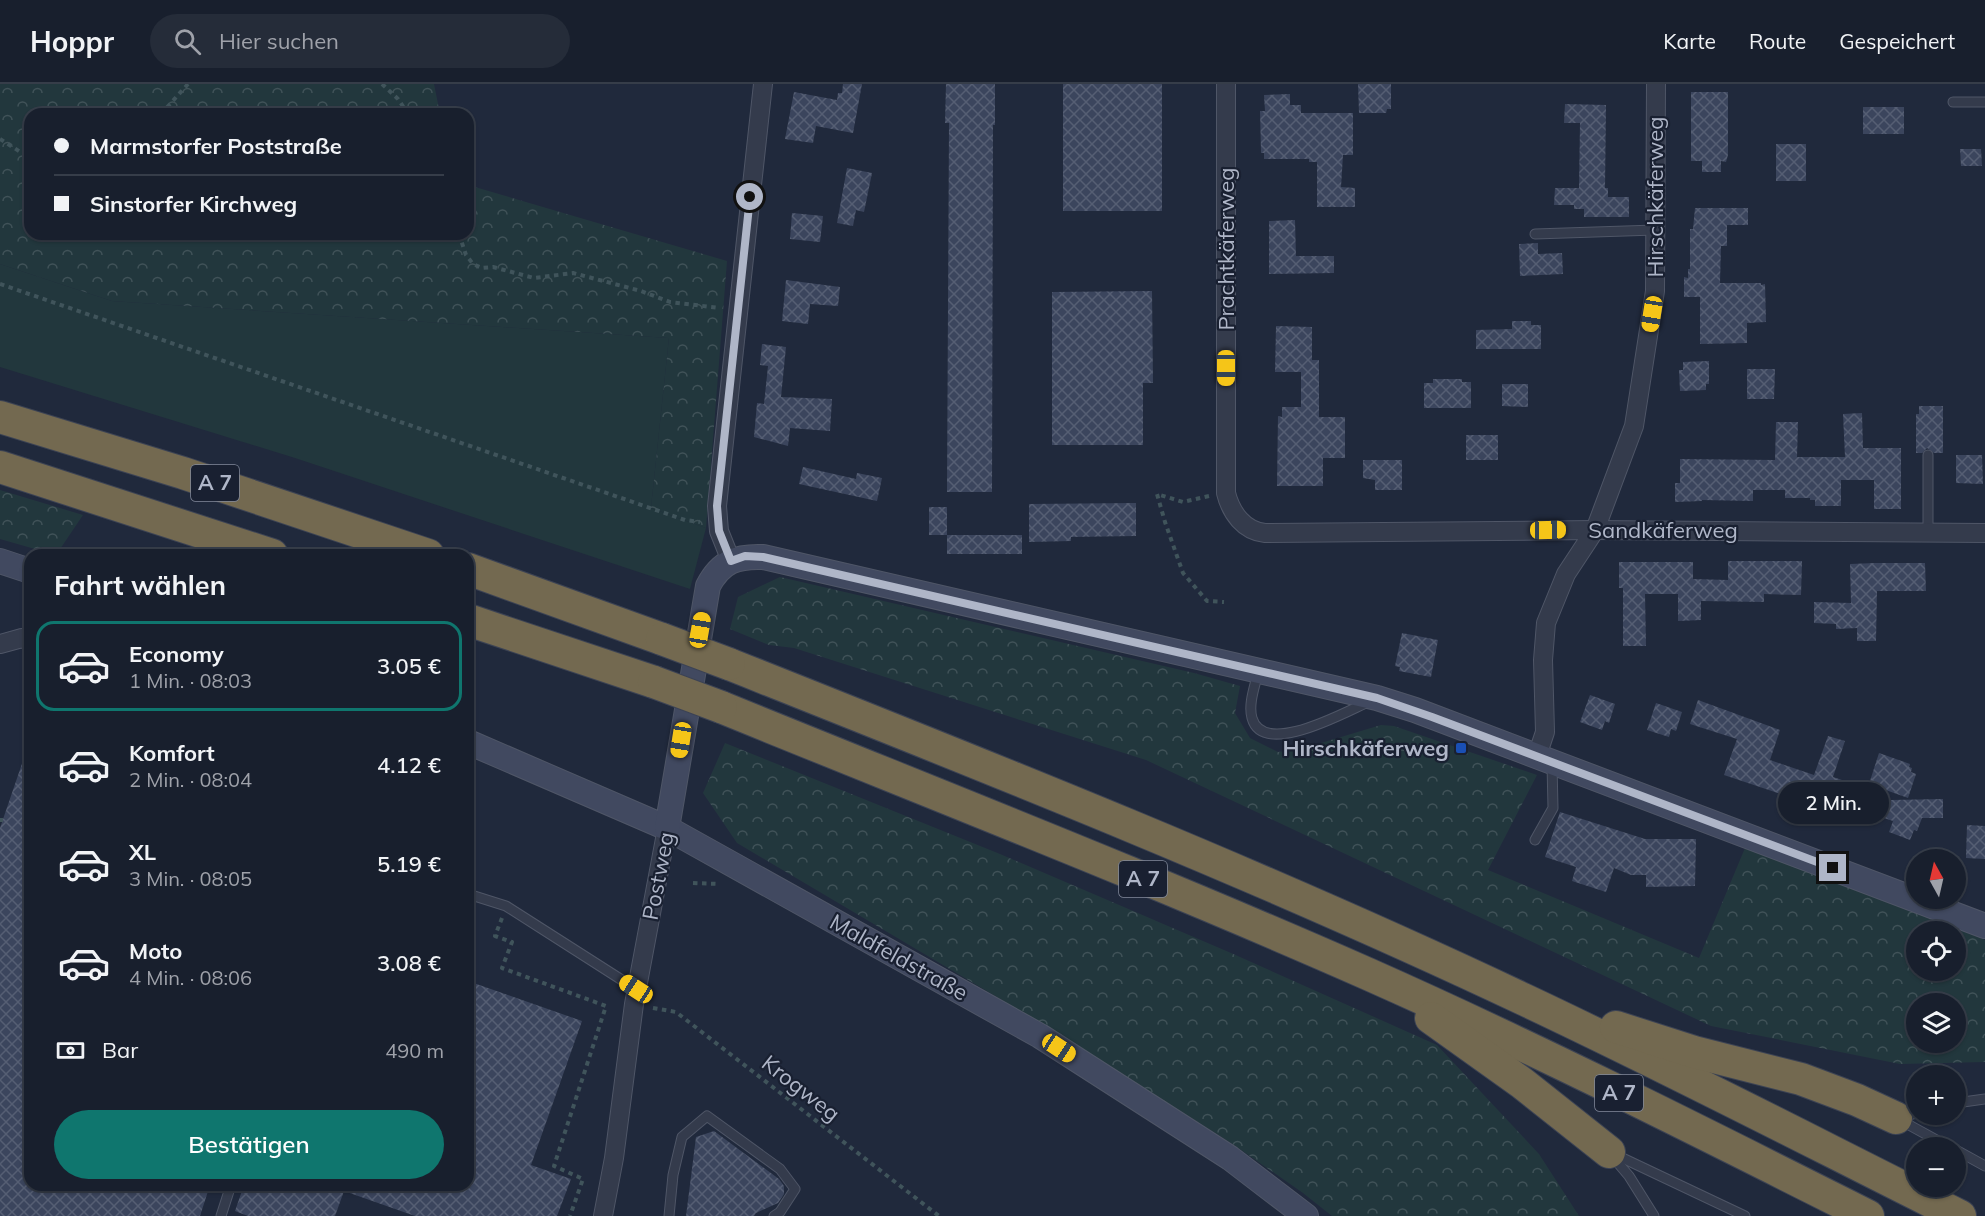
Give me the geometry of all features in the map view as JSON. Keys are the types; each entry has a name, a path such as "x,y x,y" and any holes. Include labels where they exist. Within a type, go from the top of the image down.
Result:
{"highway":[{"name":"A 7","path":"0,417 183,472 410,549"},
{"name":"A 7","path":"0,467 253,549"},
{"name":"A 7","path":"474,571 729,664 1051,791 1259,880 1521,998 1960,1216"},
{"name":"A 7","path":"474,622 654,682 721,707 1038,835 1369,974 1470,1020 1868,1216"},
{"path":"1369,974 1509,1073 1609,1152"},
{"path":"1521,998 1694,1052 1801,1079 1906,1116"}],"street":[{"path":"763,84 717,506 717,524 738,559 763,557 1377,698 1415,710 1985,926"},
{"name":"Prachtkäferweg","path":"1226,84 1226,486 1228,502 1238,518"},
{"name":"Hirschkäferweg","path":"1545,759 1543,660 1546,623 1566,574 1595,530 1634,426 1655,291 1656,84"},
{"name":"Sandkäferweg","path":"1238,518 1252,530 1265,533 1595,530 1985,533"},
{"name":"Postweg","path":"603,1216 614,1158 635,997 667,828 708,586 718,570 738,559"},
{"path":"0,561 24,569"},
{"path":"0,644 24,639"},
{"name":"Maldfeldstraße","path":"474,745 667,828 1041,1036 1230,1158 1306,1216"}],"lane":[{"path":"1953,102 1985,102"},
{"path":"1534,234 1655,230"},
{"path":"1928,455 1928,532"},
{"path":"1258,672 1251,704 1251,717 1257,728 1270,735 1294,733 1377,698"},
{"path":"1535,840 1553,808 1545,759"},
{"path":"474,896 506,906 635,997"},
{"path":"1966,1102 1985,1099"},
{"path":"669,1216 673,1175 682,1137 707,1116 780,1169 795,1189 780,1212 774,1216"},
{"path":"1919,1125 1936,1137"},
{"path":"1609,1152 1629,1176 1654,1216"},
{"path":"1609,1152 1745,1216"},
{"path":"1966,1156 1985,1166"},
{"path":"221,1216 229,1191"}],"path":[{"path":"166,108 188,84"},
{"path":"382,84 404,108"},
{"path":"0,140 24,154"},
{"path":"461,240 466,255 473,264 482,268 493,267 534,278 573,273 641,291 670,302 738,310"},
{"path":"0,284 685,520 717,524"},
{"path":"1224,602 1207,602 1183,573 1157,494 1183,502 1209,496 1226,486"},
{"path":"693,884 722,884"},
{"path":"506,906 495,936 512,942 502,969 606,1006 554,1166 583,1179 570,1216"},
{"name":"Krogweg","path":"635,997 676,1012 939,1216"}],"green space":[{"path":"0,84 434,84 439,108 24,108 24,240 474,240 474,187 727,261 706,528 651,508 669,338 112,301 0,264"},
{"path":"0,264 112,301 669,338 651,508 706,528 690,589 295,458 0,367"},
{"path":"0,490 83,515 60,549 35,549 0,539"},
{"path":"780,577 1194,673 1240,686 1235,713 1250,738 1278,752 1301,749 1381,725 1394,726 1537,775 1488,870 1699,958 1745,848 1935,921 1906,921 1906,981 1966,981 1966,933 1985,940 1985,1062 1900,1064 1711,1026 1146,760 794,648 769,645 730,629 738,597"},
{"path":"725,743 1000,854 1437,1045 1539,1154 1579,1216 1332,1216 1234,1145 1049,1028 737,843 703,793"}],"building":[{"path":"843,84 862,84 853,133 816,126 813,143 785,139 794,92 837,100 838,93 842,93"},
{"path":"946,84 995,84 992,492 947,492 949,123 945,123"},
{"path":"1063,84 1162,84 1162,211 1063,211"},
{"path":"1358,84 1391,84 1391,109 1387,109 1386,113 1359,113"},
{"path":"1691,92 1728,92 1728,155 1726,162 1721,161 1721,172 1702,172 1702,161 1691,161"},
{"path":"1290,94 1290,105 1301,105 1301,113 1353,113 1353,155 1343,155 1341,187 1355,188 1355,207 1317,207 1317,162 1309,162 1309,159 1264,159 1264,153 1261,153 1260,111 1265,111 1264,95"},
{"path":"1565,104 1606,105 1605,188 1608,188 1608,197 1629,197 1629,217 1584,217 1584,209 1574,209 1574,205 1554,205 1555,188 1579,188 1580,123 1564,123"},
{"path":"1863,107 1904,107 1904,134 1863,134"},
{"path":"1776,144 1806,144 1806,181 1776,181"},
{"path":"1960,149 1981,149 1982,166 1961,166"},
{"path":"847,168 872,173 864,212 856,210 853,226 837,223"},
{"path":"1695,208 1748,208 1748,225 1727,225 1727,246 1721,246 1720,283 1765,284 1766,322 1747,323 1747,343 1700,344 1700,297 1684,297 1684,277 1688,278 1688,269 1690,269 1690,229 1693,229"},
{"path":"792,213 823,216 820,242 790,239"},
{"path":"1295,220 1296,256 1334,256 1334,273 1269,274 1269,221"},
{"path":"1538,243 1538,254 1562,253 1563,274 1520,276 1519,244"},
{"path":"786,280 840,287 838,306 810,304 808,324 782,321"},
{"path":"1152,291 1153,383 1143,383 1143,445 1052,445 1052,292"},
{"path":"1512,321 1531,321 1531,325 1541,325 1541,349 1476,349 1476,330 1512,329"},
{"path":"1276,326 1312,327 1312,360 1319,360 1319,417 1345,417 1345,458 1323,458 1323,486 1277,486 1278,416 1282,417 1282,407 1301,407 1301,372 1275,372"},
{"path":"762,344 786,347 781,397 832,399 830,431 790,428 788,446 754,437 757,403 764,404 768,366 760,365"},
{"path":"1709,361 1709,384 1706,384 1706,390 1680,391 1679,370 1683,370 1683,362"},
{"path":"1747,369 1775,369 1774,399 1747,399"},
{"path":"1433,379 1462,379 1462,382 1471,382 1471,408 1424,408 1424,383 1433,383"},
{"path":"1502,384 1528,384 1528,407 1502,406"},
{"path":"1919,406 1943,406 1943,453 1934,453 1927,448 1922,453 1916,453 1916,414 1919,414"},
{"path":"1862,413 1863,448 1901,448 1901,509 1874,509 1874,480 1841,480 1841,506 1815,506 1815,500 1810,500 1810,498 1785,498 1785,490 1753,490 1753,501 1675,502 1675,483 1680,483 1680,459 1775,460 1776,422 1798,422 1797,457 1845,457 1843,414"},
{"path":"1466,435 1498,435 1498,460 1466,460"},
{"path":"1956,455 1982,455 1983,484 1956,483"},
{"path":"1363,460 1402,460 1402,490 1375,490 1375,480 1363,478"},
{"path":"803,467 856,479 857,473 882,478 877,501 799,484"},
{"path":"1136,503 1136,536 1071,537 1071,541 1029,542 1029,504"},
{"path":"929,507 947,507 947,535 929,535"},
{"path":"947,535 1022,535 1022,554 947,554"},
{"path":"1728,561 1802,561 1801,595 1764,594 1764,602 1701,601 1701,620 1678,621 1678,594 1645,594 1646,646 1623,646 1623,588 1619,588 1619,562 1693,562 1693,579 1728,580"},
{"path":"1925,563 1926,591 1877,591 1876,641 1857,641 1857,628 1836,629 1836,624 1814,623 1814,602 1851,603 1850,564"},
{"path":"1402,633 1438,640 1431,677 1399,671 1400,667 1395,666"},
{"path":"1590,695 1615,704 1609,723 1605,721 1602,730 1580,722"},
{"path":"1698,700 1780,730 1770,760 1814,775 1828,736 1845,741 1833,777 1860,786 1854,805 1850,804 1847,813 1786,790 1784,795 1724,775 1737,739 1690,724"},
{"path":"1656,703 1682,712 1676,731 1671,729 1669,737 1647,730"},
{"path":"1879,753 1910,764 1911,772 1916,774 1908,798 1869,784"},
{"path":"24,758 24,1191 208,1191 200,1216 0,1216 0,828"},
{"path":"1943,799 1943,818 1922,818 1917,831 1914,830 1910,840 1889,832 1893,821 1884,818 1891,800"},
{"path":"1560,812 1645,839 1696,839 1695,886 1646,887 1646,875 1631,875 1614,868 1606,892 1572,881 1576,867 1545,857"},
{"path":"1967,825 1985,826 1985,859 1966,858"},
{"path":"474,983 582,1021 531,1165 571,1179 557,1216 415,1216 344,1191 474,1191"},
{"path":"714,1131 779,1179 784,1186 784,1194 778,1203 754,1216 686,1216 696,1137"},
{"path":"242,1191 344,1191 335,1216 248,1216 235,1211"}],"place":[{"name":"Hirschkäferweg","path":"1461,748"}],"route":[{"path":"750,197 716,517 731,561 745,556 763,557 1377,698 1415,710 1833,868"}]}
